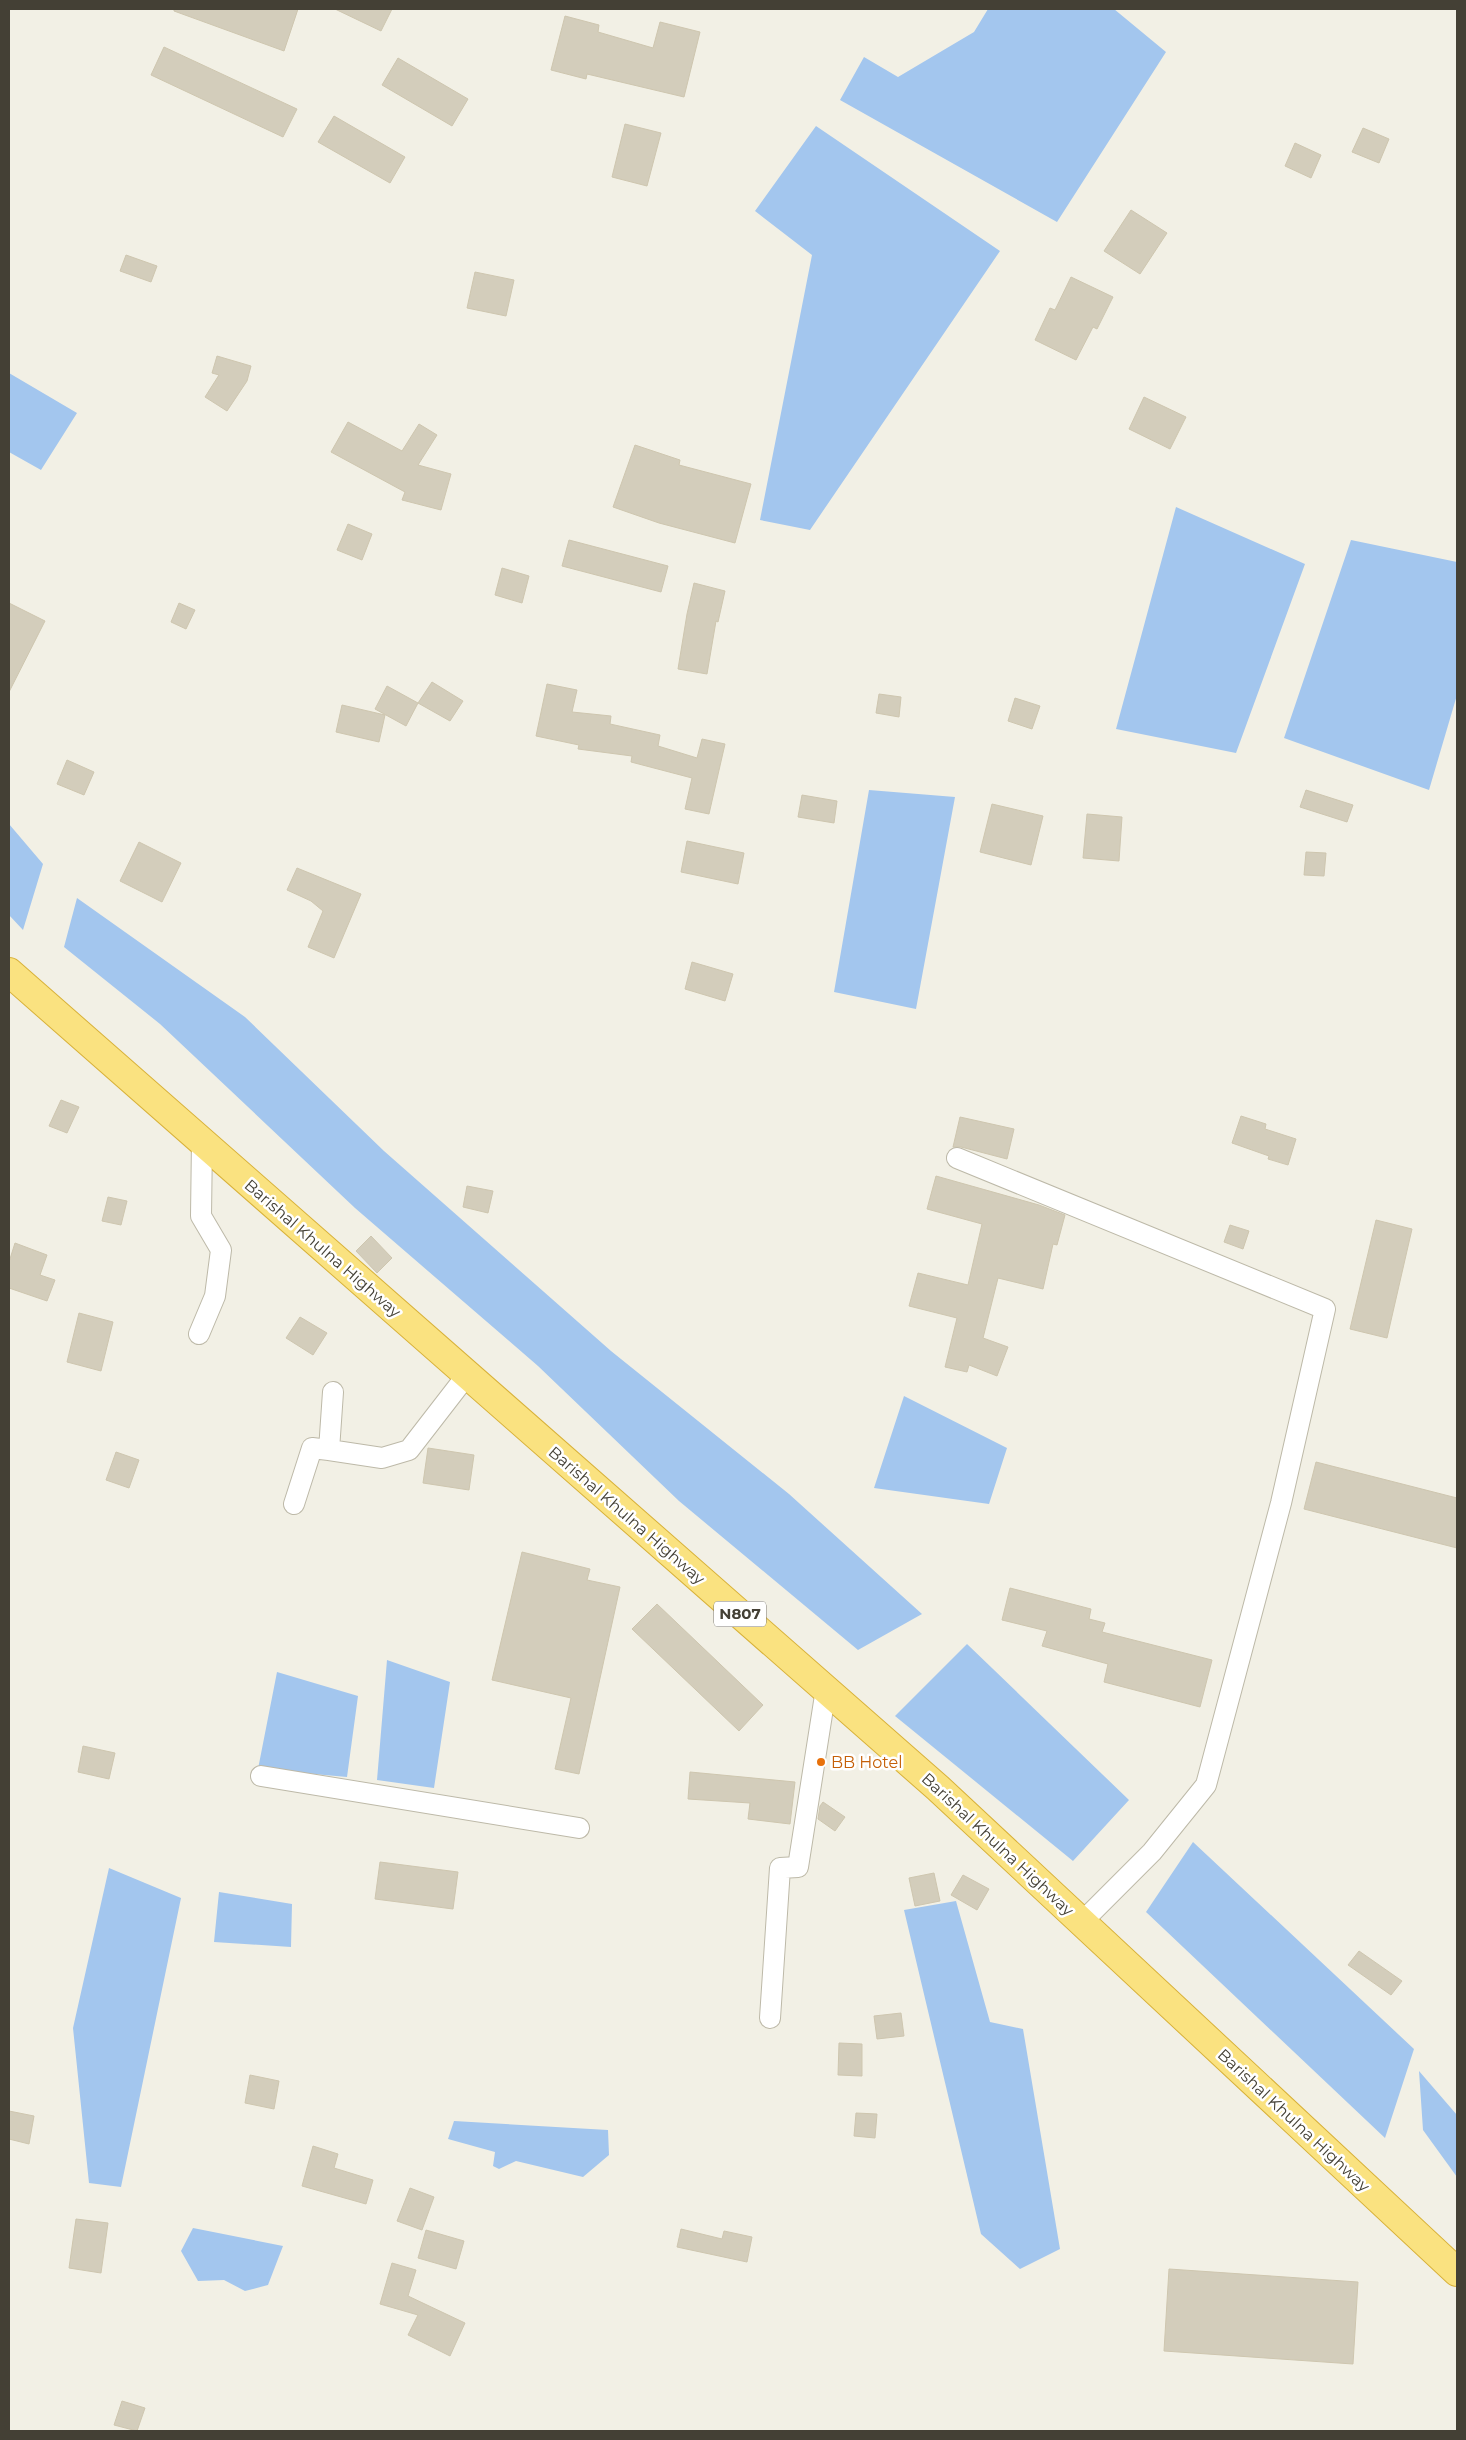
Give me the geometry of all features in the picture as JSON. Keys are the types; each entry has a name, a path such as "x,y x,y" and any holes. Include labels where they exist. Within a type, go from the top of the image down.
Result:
{"highway":[{"name":"Barishal Khulna Highway","path":"9,972 938,1788 1457,2272"}],"street":[{"path":"198,1334 215,1296 221,1250 200,1216 202,1142"},
{"path":"957,1158 1325,1309 1281,1503 1206,1785 1152,1852 1082,1922"},
{"path":"294,1504 312,1448 382,1458 409,1450 467,1375"},
{"path":"329,1450 333,1392"},
{"path":"770,2018 780,1868 798,1867 826,1689"},
{"path":"261,1776 579,1828"}],"water":[{"path":"988,9 1114,9 1166,52 1057,222 840,100 864,57 898,77 974,32"},
{"path":"816,126 1000,251 810,530 760,520 812,255 755,211"},
{"path":"9,373 77,413 41,470 9,452"},
{"path":"1176,507 1305,564 1236,753 1116,729"},
{"path":"1351,540 1457,562 1457,695 1429,790 1284,738"},
{"path":"869,790 955,797 916,1009 834,992"},
{"path":"9,824 43,864 23,930 9,915"},
{"path":"77,898 245,1017 384,1151 611,1351 789,1494 922,1614 858,1650 679,1501 538,1366 355,1208 160,1024 64,947"},
{"path":"904,1396 1007,1448 989,1504 874,1488"},
{"path":"967,1644 1129,1800 1073,1861 895,1716"},
{"path":"387,1660 450,1682 434,1788 377,1780"},
{"path":"277,1672 358,1696 347,1777 258,1769"},
{"path":"1193,1842 1414,2049 1385,2138 1146,1912"},
{"path":"109,1868 181,1898 121,2187 89,2183 73,2028"},
{"path":"219,1892 292,1904 291,1947 214,1942"},
{"path":"956,1901 990,2022 1023,2029 1060,2249 1020,2269 981,2234 904,1910"},
{"path":"1419,2071 1457,2115 1457,2177 1423,2130"},
{"path":"454,2121 608,2130 609,2155 583,2177 516,2161 499,2169 493,2166 495,2152 448,2139"},
{"path":"193,2228 283,2246 268,2285 245,2291 224,2280 198,2281 181,2251"}],"building":[{"path":"174,9 298,9 284,51 174,11"},
{"path":"335,9 392,9 381,31"},
{"path":"565,16 599,25 598,32 653,48 660,22 700,32 684,97 587,74 586,79 551,70"},
{"path":"164,47 297,109 283,137 151,75"},
{"path":"398,58 468,99 452,126 382,85"},
{"path":"334,116 405,157 390,183 318,142"},
{"path":"625,124 661,133 647,186 612,177"},
{"path":"1363,128 1389,139 1379,163 1352,152"},
{"path":"1295,143 1321,155 1311,178 1285,166"},
{"path":"1131,210 1167,233 1140,274 1104,251"},
{"path":"126,255 157,266 151,282 120,271"},
{"path":"475,272 514,280 506,316 467,308"},
{"path":"1071,277 1113,297 1097,329 1093,327 1076,360 1035,340 1050,308 1055,310"},
{"path":"217,356 251,366 247,381 227,411 205,397 219,375 212,373"},
{"path":"1144,397 1186,417 1170,449 1129,429"},
{"path":"348,422 402,451 419,424 437,435 418,465 451,474 441,510 402,500 405,492 331,452"},
{"path":"635,445 680,460 679,465 751,484 735,543 659,523 613,507"},
{"path":"348,524 372,534 362,560 337,550"},
{"path":"569,540 668,566 661,592 562,566"},
{"path":"502,568 529,576 522,603 495,595"},
{"path":"694,583 725,591 718,622 716,621 707,674 678,669"},
{"path":"9,603 45,621 9,692"},
{"path":"179,603 195,610 186,629 171,622"},
{"path":"432,682 463,701 450,721 418,703"},
{"path":"547,684 577,690 572,712 611,716 610,724 660,735 658,746 697,758 702,739 725,744 709,814 685,809 692,778 631,762 632,756 578,749 579,745 536,736"},
{"path":"387,686 418,703 406,726 375,709"},
{"path":"879,694 901,697 899,717 876,713"},
{"path":"1015,698 1040,706 1032,729 1008,721"},
{"path":"342,705 385,715 379,742 336,732"},
{"path":"67,760 94,772 84,795 57,784"},
{"path":"1306,790 1353,805 1347,822 1300,807"},
{"path":"802,795 837,801 834,823 798,817"},
{"path":"992,804 1043,816 1031,865 980,852"},
{"path":"1087,814 1122,817 1119,861 1083,858"},
{"path":"687,841 744,853 738,884 681,872"},
{"path":"139,842 181,863 162,902 120,881"},
{"path":"1306,852 1326,853 1324,876 1304,875"},
{"path":"297,868 361,894 334,958 308,947 323,911 311,901 287,890"},
{"path":"692,962 733,974 725,1001 685,989"},
{"path":"61,1100 79,1107 67,1133 49,1126"},
{"path":"1241,1116 1266,1124 1265,1129 1296,1139 1288,1165 1268,1159 1269,1156 1232,1143"},
{"path":"960,1117 1014,1129 1007,1159 961,1147 953,1147"},
{"path":"936,1176 1039,1205 1065,1215 1057,1245 1053,1244 1043,1289 998,1278 983,1338 1008,1347 997,1376 969,1365 967,1372 945,1367 957,1318 909,1306 918,1273 968,1285 982,1224 927,1209"},
{"path":"467,1186 493,1191 488,1213 463,1207"},
{"path":"108,1197 127,1201 121,1225 102,1221"},
{"path":"1376,1220 1412,1229 1387,1338 1350,1329"},
{"path":"1230,1225 1249,1231 1243,1249 1224,1242"},
{"path":"371,1236 392,1258 377,1273 356,1251"},
{"path":"15,1243 47,1255 40,1275 55,1280 47,1301 9,1288 9,1262"},
{"path":"79,1313 113,1322 101,1371 67,1362"},
{"path":"300,1317 327,1333 313,1355 286,1338"},
{"path":"428,1448 474,1455 469,1490 423,1483"},
{"path":"116,1452 139,1460 129,1488 106,1480"},
{"path":"1316,1462 1457,1498 1457,1548 1304,1509"},
{"path":"522,1552 590,1569 587,1580 620,1587 579,1774 555,1769 571,1698 492,1680"},
{"path":"1010,1588 1091,1609 1089,1619 1105,1623 1102,1632 1212,1660 1200,1707 1104,1682 1108,1664 1042,1646 1047,1631 1002,1620"},
{"path":"657,1604 763,1705 739,1731 632,1629"},
{"path":"83,1746 115,1753 109,1779 78,1772"},
{"path":"690,1772 795,1782 790,1824 748,1819 750,1803 688,1799"},
{"path":"823,1802 845,1817 835,1831 818,1819 820,1806"},
{"path":"380,1862 458,1872 453,1909 375,1899"},
{"path":"934,1873 940,1901 915,1906 909,1878"},
{"path":"963,1875 989,1889 977,1910 951,1895"},
{"path":"1359,1951 1402,1981 1391,1995 1348,1965"},
{"path":"901,2013 904,2036 877,2039 874,2016"},
{"path":"839,2043 862,2044 862,2076 838,2075"},
{"path":"250,2075 279,2081 274,2109 245,2103"},
{"path":"9,2111 34,2116 29,2144 9,2139"},
{"path":"856,2113 877,2114 875,2138 854,2136"},
{"path":"313,2146 338,2154 334,2168 373,2180 366,2204 302,2186"},
{"path":"410,2188 434,2197 422,2230 397,2221"},
{"path":"76,2219 108,2223 101,2273 69,2268"},
{"path":"681,2229 722,2239 724,2231 752,2237 747,2262 677,2247"},
{"path":"426,2230 464,2241 456,2269 418,2258"},
{"path":"392,2263 416,2270 408,2296 465,2323 450,2356 408,2335 418,2315 380,2304"},
{"path":"1169,2269 1358,2282 1353,2364 1164,2351"},
{"path":"122,2401 145,2408 137,2431 114,2425"}],"place":[{"name":"BB Hotel","path":"821,1762"}]}
